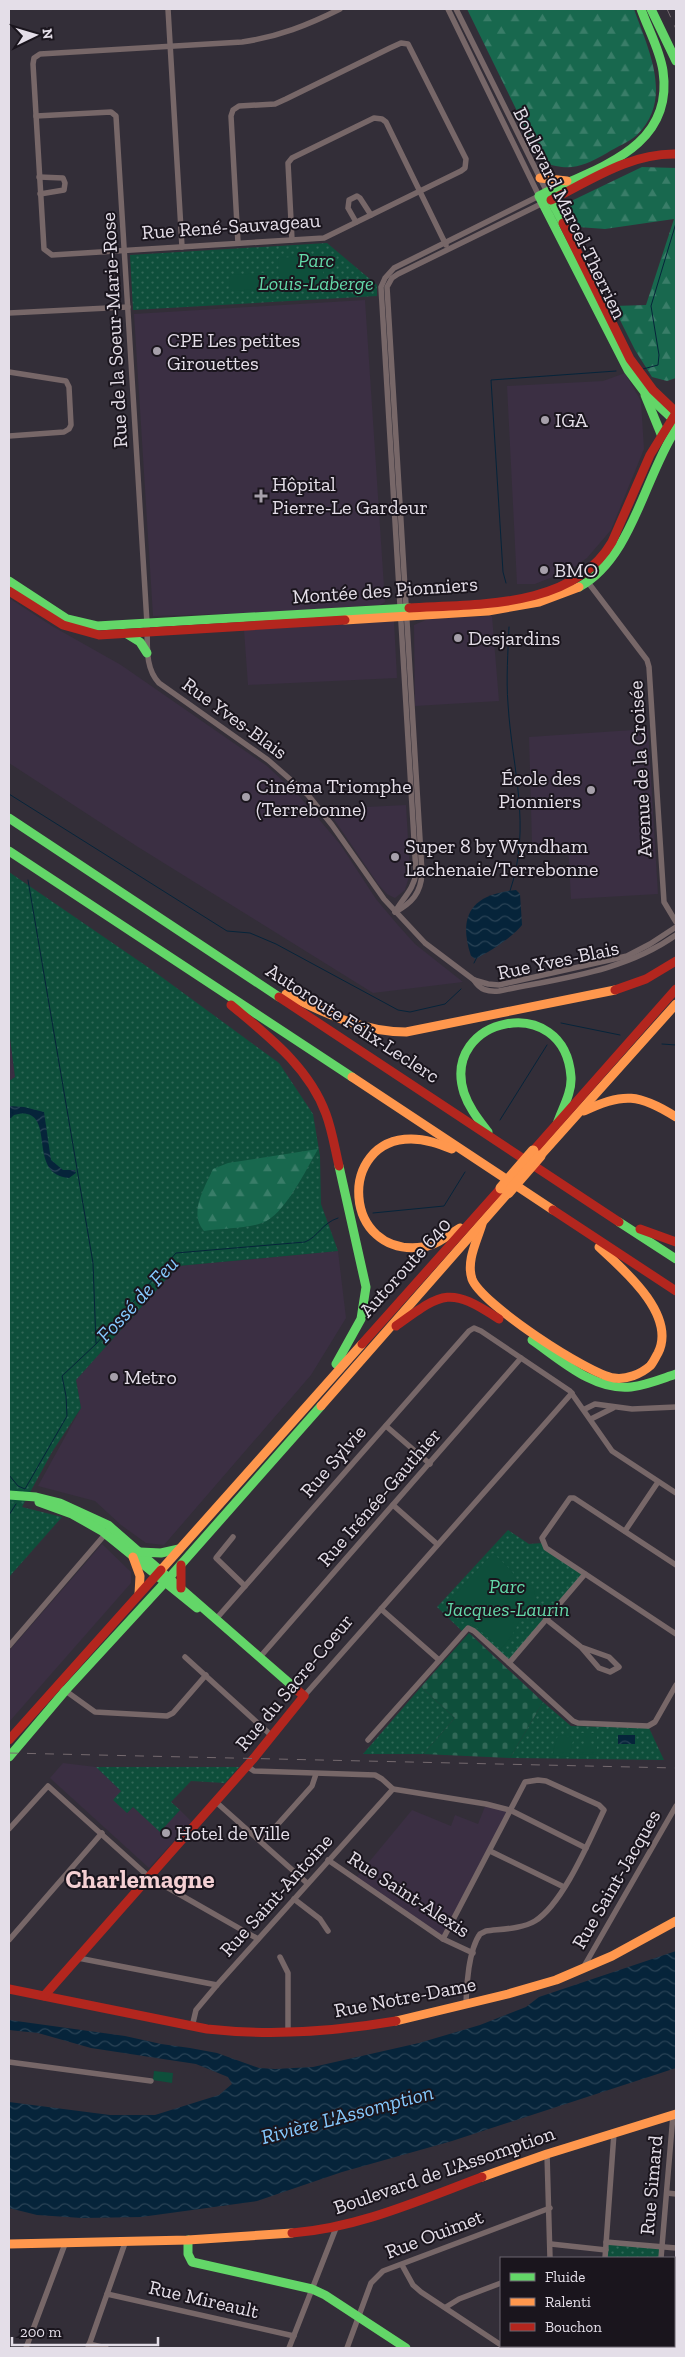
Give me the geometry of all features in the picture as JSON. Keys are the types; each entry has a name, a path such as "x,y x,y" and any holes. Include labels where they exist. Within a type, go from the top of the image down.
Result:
{"main road":[{"path":"545,198 568,181 635,148 648,137 658,122 664,100 664,78 658,54 642,9"},
{"path":"651,9 676,60"},
{"path":"545,198 640,157 659,153 676,154"},
{"path":"540,178 568,181"},
{"name":"Boulevard Marcel-Therrien","path":"545,198 598,315 628,370 643,390 675,419"},
{"name":"Boulevard Marcel-Therrien","path":"545,198 630,358 675,419"},
{"path":"643,390 661,434"},
{"name":"Montée des Pionniers","path":"9,591 78,623 97,626 147,628 404,612 488,611 535,604 572,590 596,564 613,540 642,470 661,434 675,419"},
{"name":"Montée des Pionniers","path":"584,578 611,560 621,545 675,419"},
{"name":"Montée des Pionniers","path":"9,581 34,603 76,631 99,635 125,634 147,628"},
{"path":"125,634 137,639 147,653"},
{"name":"Autoroute Félix-Leclerc","path":"9,818 676,1259"},
{"path":"9,851 676,1291"},
{"path":"244,973 349,1023 374,1030 399,1033 436,1028 618,990 652,976 676,961"},
{"path":"196,975 300,1067 316,1088 327,1115 363,1269 366,1292 363,1314 358,1328 320,1390"},
{"name":"Autoroute 640","path":"537,1154 556,1124 676,989"},
{"name":"Autoroute 640","path":"162,1577 179,1549 469,1223 577,1115 676,1004"},
{"path":"492,1138 466,1100 461,1070 465,1056 474,1039 488,1028 505,1022 523,1021 542,1028 557,1039 565,1051 571,1070 570,1085 556,1124"},
{"path":"577,1115 608,1100 632,1096 648,1100 676,1117"},
{"path":"466,1153 422,1140 404,1139 390,1143 375,1152 363,1168 358,1182 357,1200 361,1217 372,1232 383,1241 401,1248 418,1248 431,1245 469,1223"},
{"name":"Autoroute 640","path":"162,1577 181,1565 483,1221 504,1190"},
{"path":"483,1221 472,1250 470,1269 474,1283 485,1298 594,1371 614,1378 638,1374 650,1365 660,1350 664,1332 660,1314 651,1298 639,1283 570,1221"},
{"path":"621,1222 676,1242"},
{"path":"378,1339 431,1300 440,1297 457,1296 477,1304 590,1379 604,1385 616,1387 633,1386 676,1374"},
{"path":"9,1495 23,1496 77,1512 108,1531 137,1554 190,1603 214,1617"},
{"path":"137,1554 161,1553 179,1549"},
{"path":"137,1554 140,1576 139,1594"},
{"path":"181,1565 181,1588"},
{"path":"162,1577 181,1588 304,1696"},
{"path":"9,1757 62,1688 139,1594 162,1577"},
{"path":"9,1740 136,1614 162,1577"},
{"name":"Rue du Sacre-Coeur","path":"44,1996 216,1802 304,1696"},
{"name":"Rue Notre-Dame","path":"9,1989 192,2027 233,2033 288,2033 336,2030 396,2021 527,1989 583,1968 621,1951 676,1921"},
{"name":"Boulevard de L'Assomption","path":"9,2244 188,2240 320,2231 336,2228 378,2215 547,2154 614,2132 675,2115"},
{"path":"188,2240 188,2254 192,2262 312,2289 359,2316 406,2348"}],"street":[{"path":"168,9 182,247"},
{"path":"170,47 242,42 268,38 290,32 340,9"},
{"name":"Boulevard Marcel-Therrien","path":"448,9 545,198"},
{"name":"Boulevard Marcel-Therrien","path":"456,9 540,178 545,198"},
{"name":"Rue René-Sauvageau","path":"170,47 40,54 34,58 44,249 52,255 238,244 324,238 461,171 465,168 466,159 412,49 408,44 401,44 275,104 239,106 233,110 231,116 238,244"},
{"name":"Rue de la Soeur-Marie-Rose","path":"36,116 111,112 116,116 126,250 147,628"},
{"path":"292,240 288,164 292,158 374,118 382,119 386,122 448,249"},
{"path":"39,177 58,176 63,178 65,183 64,190 40,194"},
{"path":"356,222 348,208 349,200 352,198 360,198 370,215"},
{"path":"404,612 381,287 385,278 394,268 445,242 545,198"},
{"path":"395,912 407,906 415,898 421,884 407,675 388,287 392,278 545,198"},
{"path":"9,313 128,307"},
{"path":"9,372 66,381 69,387 71,425 64,432 9,436"},
{"name":"Avenue de la Croisée","path":"584,578 647,660 650,673 664,902 676,922"},
{"name":"Rue Yves-Blais","path":"147,628 147,653 150,671 159,683 260,754 308,795 395,912 425,943 474,980 479,987 491,992 499,991 612,968 647,954 676,934"},
{"name":"Rue Yves-Blais","path":"474,980 488,984 499,984 628,956 676,927"},
{"name":"Rue Sylvie","path":"214,1617 245,1586 468,1331 476,1328 521,1358"},
{"path":"521,1358 572,1393 615,1453 676,1493"},
{"name":"Rue Irénée-Gauthier","path":"260,1657 521,1358"},
{"name":"Rue du Sacre-Coeur","path":"304,1696 572,1393"},
{"path":"585,1409 595,1404 613,1408 676,1406"},
{"path":"591,1419 613,1408"},
{"path":"386,1426 430,1464"},
{"path":"625,1531 658,1482"},
{"path":"676,1565 574,1498 570,1498 542,1538 542,1543 585,1574 676,1634"},
{"path":"393,1505 437,1544"},
{"path":"9,1646 108,1531"},
{"path":"233,1536 216,1556 218,1561 245,1586"},
{"path":"509,1663 585,1574"},
{"path":"381,1608 439,1660"},
{"path":"546,1620 580,1647 599,1668 610,1672 619,1667 609,1657 580,1647"},
{"path":"368,1740 468,1628 474,1631 573,1721 578,1723 648,1726 655,1722 676,1685"},
{"path":"185,1656 272,1736"},
{"path":"62,1688 95,1712 167,1716 173,1713 206,1675"},
{"path":"247,1766 254,1771 375,1775 393,1789 486,1804 510,1810 586,1848"},
{"path":"262,1842 312,1786 316,1774"},
{"path":"444,1940 525,1782 546,1781 599,1805 604,1810 586,1848 564,1887 543,1915 534,1922 486,1930 480,1934 473,1954 466,1992 466,2005"},
{"path":"9,1829 48,1786 149,1877 258,1939"},
{"name":"Rue Saint-Antoine","path":"192,2027 196,2010 217,1985 393,1789"},
{"path":"216,1802 307,1883"},
{"name":"Rue Saint-Jacques","path":"583,1968 676,1806"},
{"path":"9,1940 102,1834"},
{"path":"490,1851 564,1887"},
{"name":"Rue Saint-Alexis","path":"328,1860 444,1940 473,1954"},
{"path":"294,1898 320,1919 328,1931"},
{"path":"280,1957 288,1973 288,2033"},
{"path":"78,1958 217,1985"},
{"path":"9,2062 151,2081"},
{"name":"Rue Simard","path":"661,2257 675,2115"},
{"path":"605,2257 614,2132"},
{"path":"547,2154 550,2257"},
{"path":"667,2194 676,2194"},
{"name":"Rue Ouimet","path":"347,2348 371,2283 376,2275 550,2208"},
{"path":"290,2348 336,2228"},
{"path":"106,2348 88,2346 125,2242"},
{"path":"606,2242 676,2248"},
{"path":"26,2348 65,2244"},
{"path":"551,2244 606,2250"},
{"path":"402,2265 413,2285 500,2345"},
{"path":"446,2307 459,2299 500,2283"},
{"name":"Rue Mireault","path":"107,2294 294,2336"}],"shaded area":[{"name":"Hôpital Pierre-Le Gardeur","path":"365,300 385,602 380,605 255,613 153,616 134,314"},
{"path":"625,373 641,401 644,449 611,530 587,558 570,570 535,584 517,584 507,386 603,381"},
{"path":"9,598 52,626 121,665 267,766 299,796 340,844 376,899 415,944 463,982 373,993 138,847 9,763"},
{"path":"492,616 499,701 415,706 414,625 428,619"},
{"path":"394,621 397,678 248,685 244,630"},
{"name":"École des Pionniers","path":"648,729 658,894 571,899 568,843 532,844 529,737"},
{"path":"406,805 410,873 405,890 395,898 387,894 378,884 327,809"},
{"path":"9,1030 15,1077 9,1081"},
{"path":"338,1251 346,1318 311,1375 164,1545 146,1543 121,1525 95,1501 38,1486 81,1408 76,1380 178,1266"},
{"path":"102,1544 131,1572 131,1583 9,1722 9,1651"},
{"path":"63,1763 96,1767 122,1791 127,1813 133,1807 160,1831 180,1810 192,1822 149,1868 50,1778"},
{"path":"486,1804 510,1810 443,1939 355,1879 412,1810 451,1826 455,1815 478,1824"}],"green space":[{"path":"467,9 634,9 646,41 655,74 654,106 648,121 634,138 583,165 560,167 542,162"},
{"path":"642,167 676,168 676,378 667,381 652,377 635,350 613,306 646,305 674,219 605,229 578,227 565,204"},
{"name":"Parc Louis-Laberge","path":"327,243 377,285 377,296 133,310 130,255"},
{"path":"322,255 324,285 280,288 278,258"},
{"path":"264,273 267,276 267,288 233,291 230,289 229,278 231,275"},
{"path":"9,872 152,970 279,1063 313,1114 320,1156 321,1204 338,1251 178,1266 76,1380 81,1408 52,1452 22,1507 62,1517 9,1577 9,1081 15,1077 9,1030"},
{"path":"318,1149 286,1202 270,1219 248,1226 204,1231 199,1224 198,1208 202,1192 213,1169 228,1163"},
{"name":"Parc Jacques-Laurin","path":"508,1530 529,1544 542,1543 585,1574 509,1663 473,1630 463,1632 437,1607"},
{"path":"493,1553 512,1571 520,1588 533,1585 537,1605 525,1608 522,1601 521,1615 517,1627 501,1649 470,1622 463,1622 452,1611 451,1599"},
{"path":"469,1633 543,1702 510,1758 423,1754 455,1718 421,1687"},
{"path":"421,1687 455,1718 423,1754 363,1754"},
{"path":"543,1702 571,1726 649,1728 664,1760 510,1758"},
{"path":"580,1733 597,1733 597,1741 579,1741"},
{"path":"558,1735 574,1737 569,1757 552,1755"},
{"path":"579,1746 597,1746 597,1755 579,1754"},
{"path":"96,1767 239,1767 225,1783 191,1781 171,1802 180,1810 160,1832 133,1807 127,1813 113,1800 121,1791"},
{"path":"154,2071 173,2073 172,2083 153,2080"},
{"path":"606,2242 662,2246 661,2257 605,2257"}],"water":[{"path":"516,890 520,894 522,925 501,944 475,959 471,956 466,929 472,909 489,896"},
{"path":"9,1106 24,1107 44,1112 51,1160 63,1170 75,1170 76,1173 69,1178 57,1175 49,1167 45,1158 39,1126 35,1118 22,1114 14,1115 9,1120"},
{"path":"618,1735 635,1735 635,1744 618,1744"},
{"name":"Rivière L'Assomption","path":"676,1951 676,2068 452,2141 342,2172 257,2201 141,2217 82,2218 37,2215 9,2208 9,2102 110,2115 155,2115 219,2095 232,2084 228,2077 196,2064 91,2048 38,2033 9,2030 9,2020 125,2036 217,2053 259,2068 313,2067 419,2043 480,2025 526,2007 539,1997"}],"waterway":[{"path":"643,369 658,365 659,355 651,306 676,223"},
{"path":"506,583 503,572 491,380 616,371"},
{"path":"509,627 507,695 520,820 520,844 510,891"},
{"path":"9,794 227,931 250,933 276,944 398,1010 410,1012 445,1004 461,989"},
{"path":"28,880 93,1263 96,1343"},
{"path":"474,963 477,957"},
{"name":"Fossé de Feu","path":"561,1023 620,1035"},
{"name":"Fossé de Feu","path":"662,1044 676,1045"},
{"name":"Fossé de Feu","path":"500,1120 547,1045"},
{"name":"Fossé de Feu","path":"373,1213 444,1206 465,1172"},
{"name":"Fossé de Feu","path":"9,1475 18,1486 25,1489 67,1416 62,1376 96,1344 176,1253 305,1242 328,1223 338,1218"},
{"name":"Fossé de Feu","path":"9,1515 16,1504"}],"railway":[{"path":"667,9 676,29"},
{"path":"9,1753 676,1768"}],"traffic: fast":[{"path":"547,192 590,173 630,150 646,135 657,118 663,97 663,71 657,47 641,9"},
{"path":"651,9 676,61"},
{"path":"563,223 547,192 539,196 628,370 646,394 676,422"},
{"path":"645,395 661,434"},
{"path":"579,587 597,574 612,557 625,537 676,429"},
{"path":"9,581 67,619 97,626 409,608"},
{"path":"127,634 140,642 147,653"},
{"path":"9,818 279,997"},
{"path":"9,851 352,1077"},
{"path":"488,1132 474,1114 466,1098 461,1067 470,1046 486,1032 506,1024 528,1024 548,1032 564,1050 571,1083 557,1124"},
{"path":"336,1364 361,1319 366,1287 339,1166"},
{"path":"619,1222 676,1259"},
{"path":"532,1340 566,1365 604,1384 617,1387 631,1387 676,1374"},
{"path":"169,1578 321,1406"},
{"path":"9,1495 36,1497 60,1503 108,1525 296,1689"},
{"path":"39,1502 72,1514 102,1531 197,1608"},
{"path":"140,1552 161,1553 179,1549"},
{"path":"9,1757 65,1691 169,1578"},
{"path":"188,2240 188,2254 192,2262 312,2289 325,2295 406,2348"}],"traffic: slow":[{"path":"540,178 567,181"},
{"path":"345,620 488,611 539,602 579,587"},
{"path":"286,994 359,1025 374,1029 406,1032 615,990"},
{"path":"540,1156 676,1004"},
{"path":"352,1077 553,1210"},
{"path":"584,1111 610,1101 631,1098 652,1104 676,1117"},
{"path":"452,1149 417,1139 387,1144 370,1157 361,1176 359,1197 364,1218 377,1235 396,1246 428,1246 460,1228"},
{"path":"501,1188 533,1151"},
{"path":"508,1193 540,1156"},
{"path":"321,1406 508,1193"},
{"path":"482,1224 470,1265 472,1279 480,1290 514,1320 560,1352 601,1374 614,1378 633,1376 650,1366 658,1353 662,1338 660,1324 645,1294 599,1247"},
{"path":"161,1570 362,1344"},
{"path":"133,1557 140,1576 139,1594"},
{"path":"396,2021 508,1994 556,1980 612,1956 676,1921"},
{"path":"482,2177 547,2154 676,2114"},
{"path":"9,2244 188,2240 292,2233"}],"traffic: jam":[{"path":"551,200 596,176 627,163 659,155 676,154"},
{"path":"563,223 630,359 653,390 676,412"},
{"path":"409,608 492,603 521,599 548,591 573,580 595,564 612,542 650,455 676,413"},
{"path":"9,591 63,625 99,635 345,620"},
{"path":"615,990 646,979 676,961"},
{"path":"533,1151 676,989"},
{"path":"279,997 619,1222"},
{"path":"231,1005 273,1041 298,1067 309,1082 319,1097 326,1114 339,1166"},
{"path":"362,1344 501,1188"},
{"path":"553,1210 676,1291"},
{"path":"640,1229 676,1242"},
{"path":"396,1326 425,1306 446,1297 468,1301 499,1319"},
{"path":"181,1565 181,1588"},
{"path":"9,1740 161,1570"},
{"path":"44,1996 254,1758 304,1696 296,1689"},
{"path":"9,1989 207,2029 231,2031 302,2032 396,2021"},
{"path":"292,2233 317,2230 365,2219 412,2204 482,2177"}],"place":[{"name":"CPE Les petites Girouettes","path":"157,351"},
{"name":"IGA","path":"545,420"},
{"name":"Hôpital Pierre-Le Gardeur","path":"261,496"},
{"name":"BMO","path":"544,570"},
{"name":"Desjardins","path":"458,638"},
{"name":"École des Pionniers","path":"591,790"},
{"name":"Cinéma Triomphe (Terrebonne)","path":"246,797"},
{"name":"Super 8 by Wyndham Lachenaie/Terrebonne","path":"395,857"},
{"name":"Metro","path":"114,1377"},
{"name":"Hotel de Ville","path":"166,1833"}],"district":[{"name":"Charlemagne","path":"140,1879"}]}
